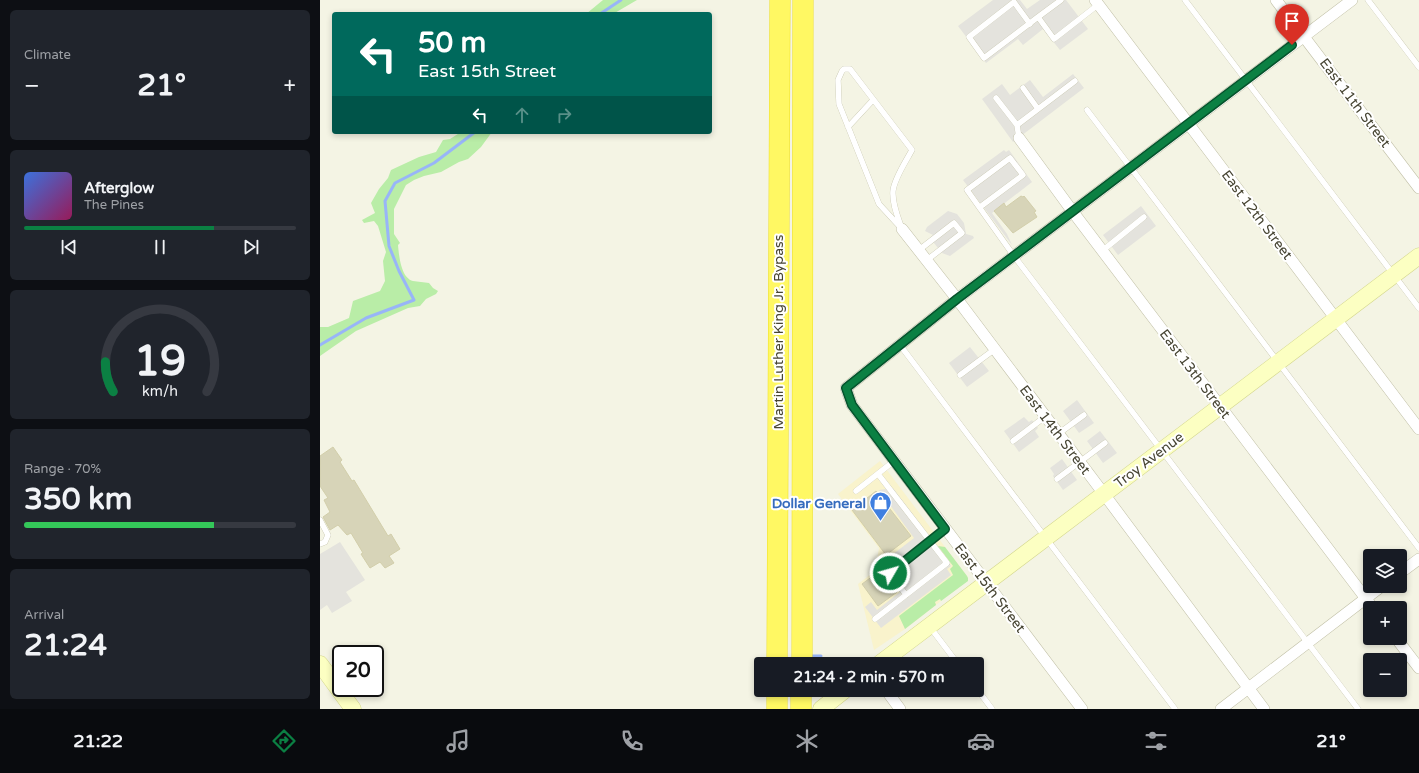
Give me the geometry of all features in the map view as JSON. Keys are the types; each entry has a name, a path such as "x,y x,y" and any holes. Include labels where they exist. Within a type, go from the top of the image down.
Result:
{"highway":[{"name":"Martin Luther King Jr. Bypass","path":"778,657 780,0"},
{"name":"Martin Luther King Jr. Bypass","path":"802,657 803,0"},
{"path":"777,697 777,709"},
{"path":"801,697 801,709"}],"street":[{"name":"East 11th Street","path":"1276,0 1419,188"},
{"path":"900,345 957,299 1352,0"},
{"name":"East 12th Street","path":"1099,1 1419,430"},
{"name":"East 13th Street","path":"1019,138 1072,212 1368,601"},
{"name":"East 14th Street","path":"902,229 1046,416 1264,709"},
{"name":"Troy Avenue","path":"888,657 1419,256"},
{"name":"East 15th Street","path":"900,345 846,388 852,405 1082,709"},
{"path":"1407,568 1419,559"},
{"path":"1221,709 1373,593"},
{"path":"1401,645 1419,668"},
{"path":"320,664 353,709"},
{"path":"821,709 836,697"},
{"path":"891,697 900,709"}],"lane":[{"path":"1030,24 1014,2 968,37 984,58 1030,24 1060,0"},
{"path":"1185,0 1419,308"},
{"path":"1368,0 1419,67"},
{"path":"1038,17 1054,39 1099,1"},
{"path":"844,69 850,69 912,150 901,168 893,191 896,213 902,229 879,204 839,104 838,80 844,69"},
{"path":"1017,124 1075,81"},
{"path":"1023,88 1038,109"},
{"path":"996,98 1017,124 1019,138"},
{"path":"848,128 873,100"},
{"path":"1087,110 1419,548"},
{"path":"980,207 1023,175 1010,158 967,190 1014,256 1358,709"},
{"path":"1102,251 1144,217"},
{"path":"919,250 954,223 962,233 927,260"},
{"path":"900,345 1045,539 1175,709"},
{"path":"960,375 995,349"},
{"path":"1058,434 1084,415"},
{"path":"1014,441 1046,416"},
{"path":"1057,479 1105,443"},
{"path":"856,491 894,461"},
{"path":"875,619 947,563 878,474"},
{"path":"320,520 328,535 325,542 320,544"},
{"path":"906,595 890,573 945,529"},
{"path":"929,626 953,657"},
{"path":"983,697 992,709"}],"shaded area":[{"path":"993,0 1020,0 1027,9 1040,0 1066,0 1088,29 1060,50 1043,29 1023,45 1018,39 986,63 958,26"},
{"path":"1073,74 1084,88 1013,142 982,99 1002,84 1010,95 1030,80 1043,97"},
{"path":"1004,150 1006,152 1009,150 1032,182 992,213 1007,234 1012,245 963,180"},
{"path":"1141,206 1156,226 1118,255 1103,235"},
{"path":"948,211 957,214 964,223 966,234 973,236 974,238 950,256 942,253 930,238 933,235 925,231 927,227"},
{"path":"970,347 989,371 967,387 949,363"},
{"path":"1077,400 1094,423 1079,433 1063,411"},
{"path":"1024,417 1029,422 1032,420 1038,428 1035,431 1039,437 1019,452 1004,431"},
{"path":"1100,431 1117,453 1103,463 1087,441"},
{"path":"1062,459 1077,480 1063,490 1053,476 1054,474 1050,468"},
{"path":"880,461 967,576 968,580 905,629 874,650 858,584 875,571 879,548 838,494"},
{"path":"893,488 951,566 947,569 951,575 881,628 865,607 871,602 877,610 900,592 879,565 914,538 879,490"},
{"path":"340,542 365,580 346,592 352,601 332,613 327,605 320,610 320,554"}],"green space":[{"path":"603,0 637,0 616,12 588,12"},
{"path":"458,134 491,134 481,147 468,159 459,162 441,172 424,176 406,185 394,209 394,234 400,243 398,245 398,250 403,271 409,279 429,283 438,291 436,294 426,299 420,306 408,308 356,331 320,356 320,327 328,327 349,318 353,301 380,291 385,281 383,261 386,252 378,226 374,221 364,223 362,220 375,213 371,203 379,189 388,178 391,170 419,157 436,152 443,140 450,139"},
{"path":"938,546 945,547 967,576 968,581 941,601 940,599 935,602 936,605 905,629 899,616 953,575 950,569 953,566"}],"building":[{"path":"1021,196 1024,196 1036,211 1034,212 1037,217 1013,233 994,211 1004,203 1006,207"},
{"path":"333,447 342,460 340,462 352,481 354,480 388,536 391,534 400,549 389,556 394,563 385,568 380,562 370,568 361,554 363,553 351,533 347,535 338,525 330,530 323,517 330,512 324,500 328,498 320,486 320,456"},
{"path":"876,491 911,536 886,555 852,510"},
{"path":"881,570 897,592 878,606 862,584"}],"waterway":[{"path":"603,12 621,0"},
{"path":"320,345 366,318 414,300 399,271 389,246 385,201 395,183 434,163 472,134"},
{"path":"812,656 821,656"}],"place":[{"name":"Dollar General","path":"881,522"}],"route":[{"path":"890,573 945,529 852,405 846,388 957,299 1190,124 1292,45"}]}
